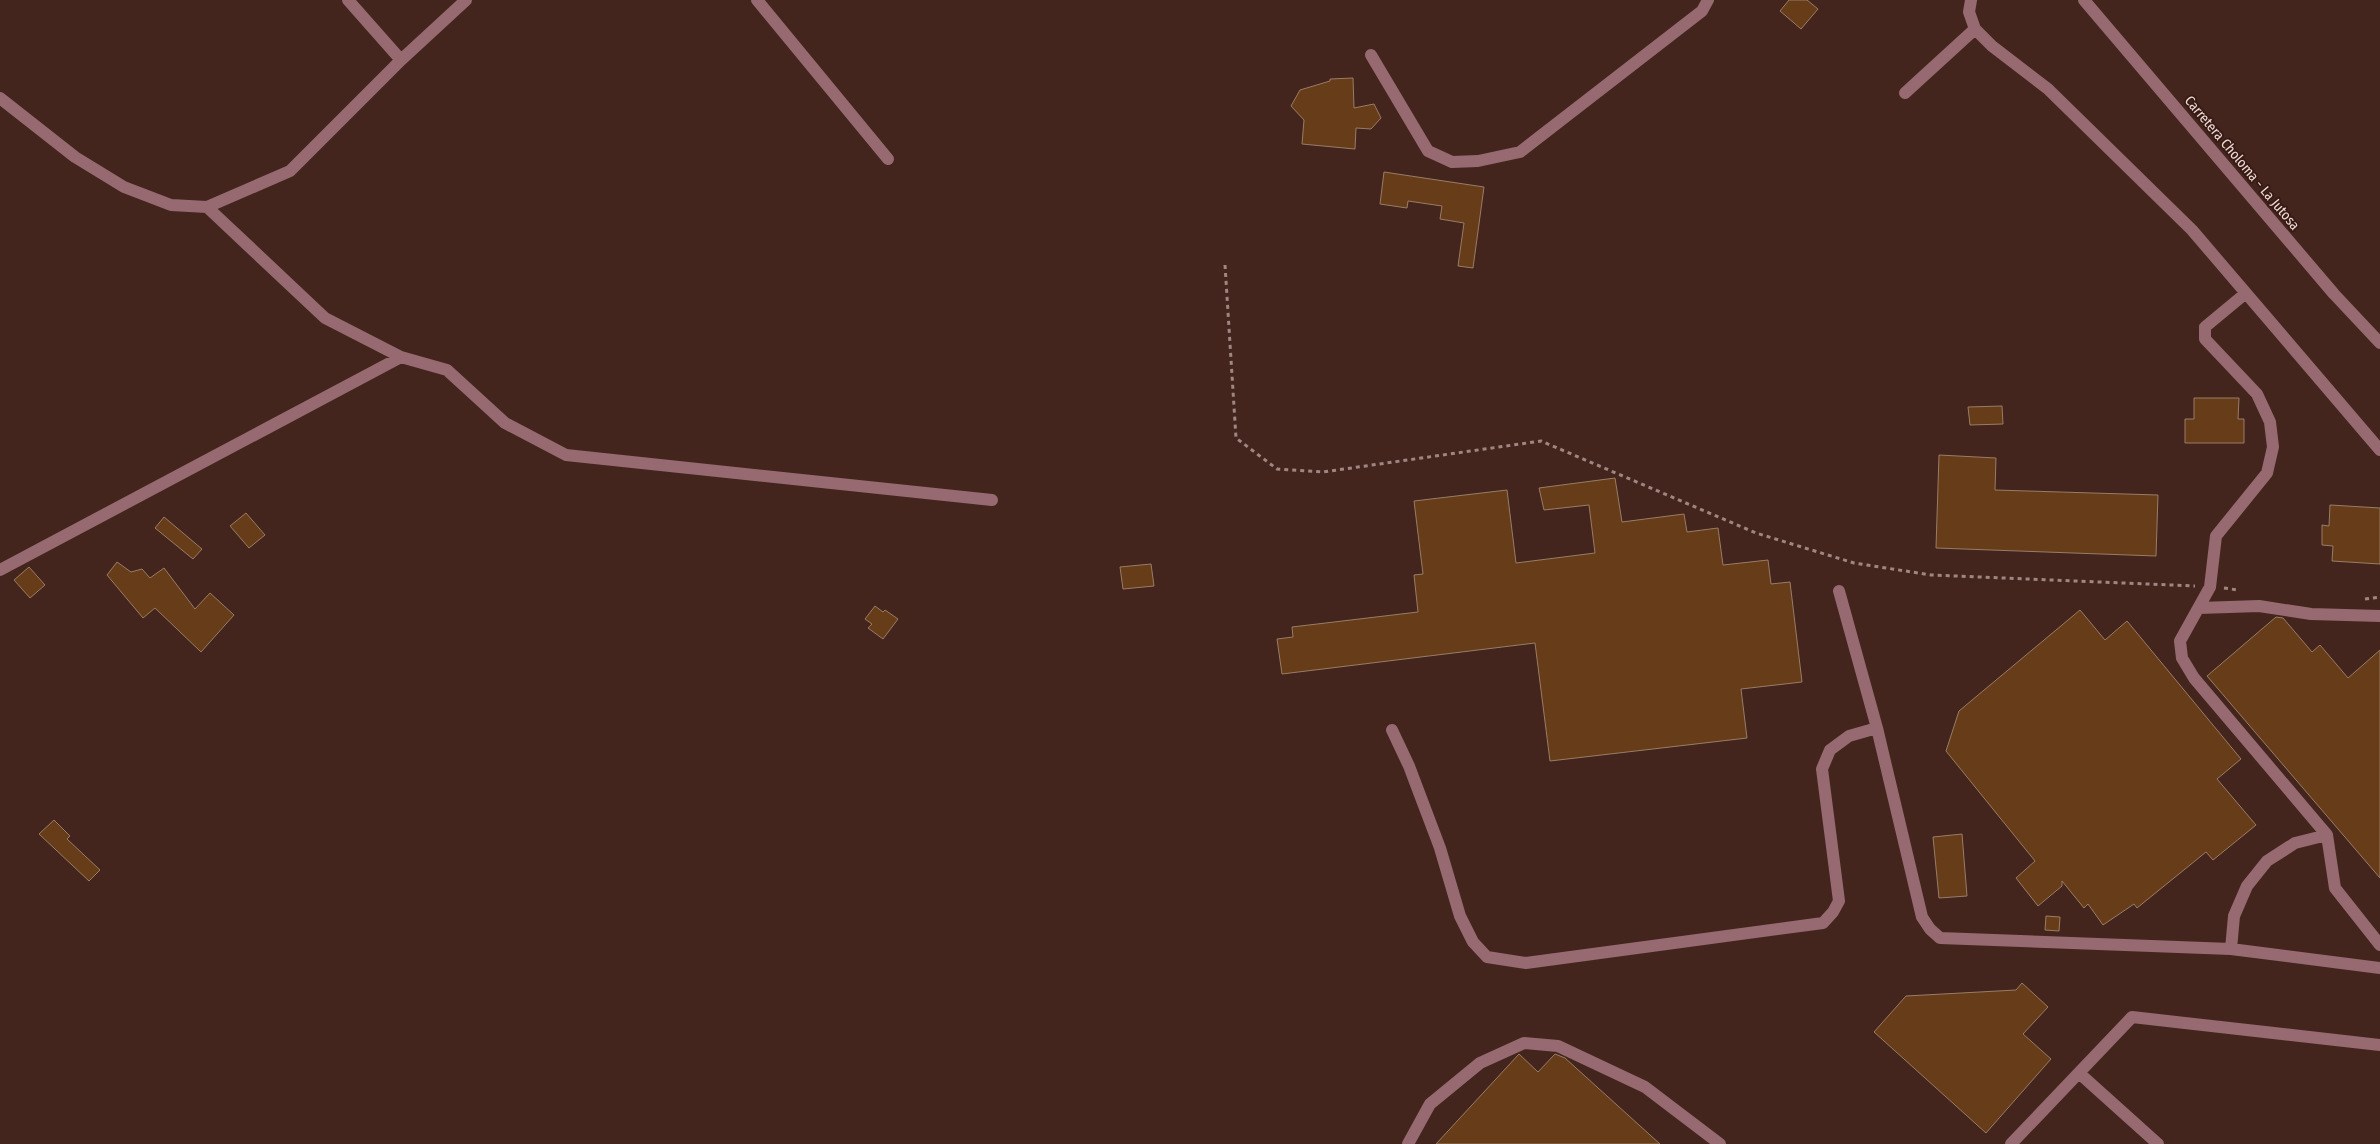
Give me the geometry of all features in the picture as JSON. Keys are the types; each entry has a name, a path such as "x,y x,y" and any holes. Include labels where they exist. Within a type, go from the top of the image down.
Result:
{"street":[{"path":"348,0 401,60"},
{"path":"0,98 75,158 124,187 171,205 207,207 290,171 401,60 466,0"},
{"path":"757,0 888,159"},
{"path":"1371,55 1428,151 1452,162 1478,161 1520,152 1702,11 1708,0"},
{"path":"1971,0 1969,12 1975,30 2062,102 2192,230 2380,450"},
{"name":"Carretera Choloma - La Jutosa","path":"2084,0 2334,294 2380,343"},
{"path":"1906,93 1975,30"},
{"path":"207,207 325,318 401,357 447,370 505,423 566,455 992,500"},
{"path":"2246,293 2204,327 2204,339 2256,394 2270,422 2273,447 2267,473 2216,536 2210,587 2180,641 2182,658 2194,678 2327,835 2335,888 2380,945"},
{"path":"0,570 401,357"},
{"path":"1839,590 1877,728 1922,917 1930,929 1940,938 2231,949 2380,968"},
{"path":"2198,608 2259,606 2311,614 2380,616"},
{"path":"1392,730 1409,766 1440,848 1460,916 1473,942 1487,957 1526,963 1822,923 1833,912 1839,901 1822,769 1830,750 1849,736 1877,728"},
{"path":"2231,949 2234,916 2247,886 2268,861 2295,843 2327,835"},
{"path":"2011,1144 2132,1017 2380,1045"},
{"path":"1408,1144 1430,1104 1480,1063 1524,1043 1558,1046 1645,1087 1720,1144"},
{"path":"2079,1073 2158,1144"}],"path":[{"path":"1225,265 1236,438 1277,469 1323,472 1541,441 1756,533 1854,563 1931,574 2240,590"},
{"path":"2364,600 2380,596"}],"building":[{"path":"1789,0 1807,0 1818,9 1801,29 1780,11"},
{"path":"1353,78 1354,108 1374,104 1381,118 1371,129 1356,128 1355,149 1302,144 1304,120 1291,106 1300,90 1330,81 1330,79"},
{"path":"1384,172 1484,187 1473,268 1458,266 1464,223 1440,219 1442,206 1408,201 1407,208 1380,204"},
{"path":"2194,398 2239,398 2238,419 2244,419 2244,443 2185,443 2185,419 2194,419"},
{"path":"2002,406 2003,424 1970,425 1968,407"},
{"path":"1939,455 1996,458 1995,490 2158,495 2156,556 1936,548"},
{"path":"1615,478 1622,522 1684,514 1687,532 1718,528 1723,565 1768,560 1771,584 1790,582 1802,682 1741,689 1747,738 1550,761 1535,643 1282,674 1277,639 1293,637 1292,627 1418,612 1414,575 1423,574 1414,501 1507,490 1516,563 1595,553 1589,505 1544,510 1539,488"},
{"path":"2330,505 2380,508 2380,564 2332,561 2333,546 2322,545 2322,525 2329,526"},
{"path":"246,513 265,535 249,548 230,526"},
{"path":"164,517 202,549 193,559 155,528"},
{"path":"117,562 131,572 142,569 150,578 164,568 195,609 210,593 234,615 201,652 155,608 143,618 107,575"},
{"path":"1151,564 1154,586 1123,589 1120,567"},
{"path":"29,567 45,585 30,598 14,580"},
{"path":"875,606 898,619 883,639 868,628 872,624 865,619"},
{"path":"2080,610 2105,640 2127,621 2241,759 2217,779 2256,825 2213,860 2206,852 2137,908 2134,904 2103,925 2088,904 2084,908 2062,881 2062,886 2038,906 2016,878 2035,861 1946,751 1959,711"},
{"path":"2276,617 2283,618 2312,652 2320,645 2348,678 2380,650 2380,878 2207,676"},
{"path":"54,820 70,836 67,839 100,870 89,881 39,834"},
{"path":"1962,834 1967,896 1939,898 1933,837"},
{"path":"2046,916 2060,917 2059,931 2045,930"},
{"path":"2022,983 2048,1007 2023,1034 2051,1059 1986,1133 1874,1032 1906,996 2016,990"},
{"path":"1519,1054 1538,1072 1555,1054 1565,1058 1660,1144 1436,1144"}]}
